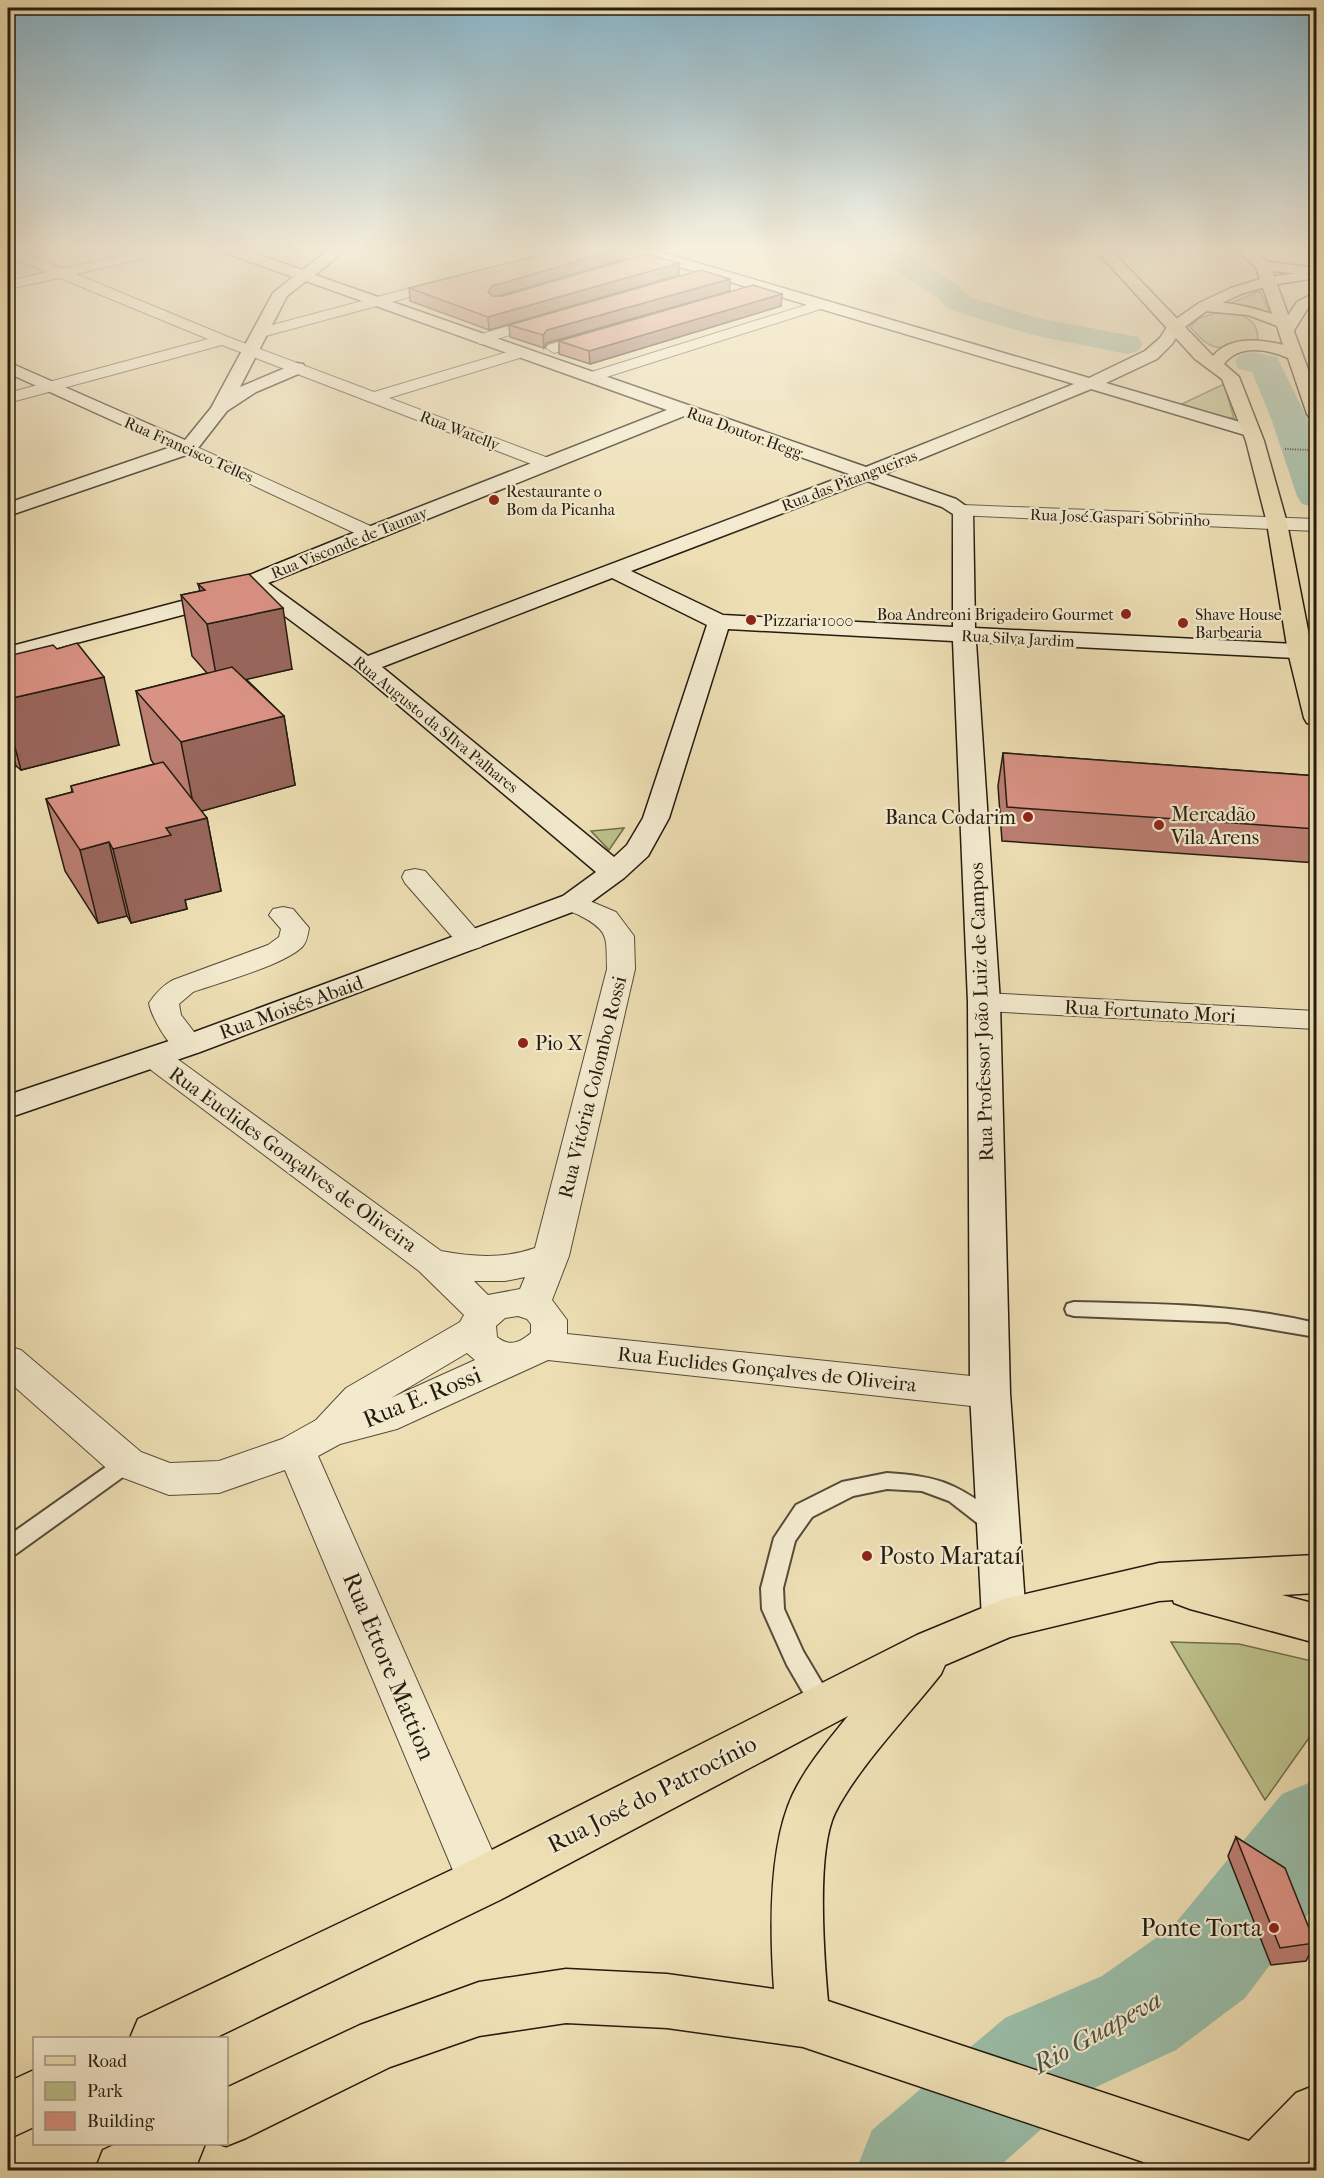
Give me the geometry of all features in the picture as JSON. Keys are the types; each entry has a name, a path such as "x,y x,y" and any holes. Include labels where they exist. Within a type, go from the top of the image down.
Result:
{"main road":[{"path":"1196,348 1230,377 1284,524 1308,652 1317,718"},
{"path":"1208,360 1228,349 1236,348"},
{"path":"1274,348 1284,349 1296,356"},
{"path":"1293,348 1317,414"},
{"name":"Rua José do Patrocínio","path":"159,2037 483,1882 933,1649 1004,1619 1159,1582 1317,1574"},
{"path":"1159,1582 1317,1623"},
{"path":"811,2022 799,1971 799,1860 811,1809 835,1768 933,1649"},
{"path":"228,2117 379,2044 479,2009 566,1996 667,2001 811,2022 1249,2170"},
{"path":"8,2111 33,2098"},
{"path":"1261,2170 1317,2113"},
{"path":"123,2170 175,2145"}],"street":[{"path":"8,398 195,348"},
{"name":"Rua Watelly","path":"244,348 544,463"},
{"name":"Rua Doutor Hegg","path":"505,348 864,475"},
{"path":"591,377 684,348"},
{"path":"968,348 1251,431"},
{"name":"Rua das Pitangueiras","path":"365,666 864,475 1089,384 1150,355 1158,348"},
{"path":"8,510 188,448 219,410 250,350"},
{"path":"374,397 520,353"},
{"name":"Rua Francisco Telles","path":"8,367 370,533"},
{"path":"219,410 250,388 297,368"},
{"name":"Rua Visconde de Taunay","path":"8,654 201,603 544,463 683,410"},
{"path":"864,475 949,503 963,511"},
{"name":"Rua José Gaspari Sobrinho","path":"963,511 1317,525"},
{"name":"Rua Professor João Luiz de Campos","path":"963,511 964,636 984,1002 990,1393 1004,1619"},
{"path":"573,902 614,872 638,849 656,818 719,622 612,570"},
{"name":"Rua Augusto da SIlva Palhares","path":"253,582 365,666 614,872"},
{"name":"Rua Silva Jardim","path":"719,622 1308,652"},
{"path":"415,877 471,941"},
{"name":"Rua Moisés Abaid","path":"8,1107 189,1045 573,902"},
{"name":"Rua Vitória Colombo Rossi","path":"532,1305 551,1256 621,969 620,936 606,918 573,902"},
{"path":"189,1045 166,1016 164,1004 172,993 183,986 278,951 292,941 295,928 283,915"},
{"name":"Rua Fortunato Mori","path":"984,1002 1317,1020"},
{"name":"Rua Euclides Gonçalves de Oliveira","path":"154,1057 431,1262 481,1322"},
{"name":"Rua Euclides Gonçalves de Oliveira","path":"431,1262 470,1269 498,1270 522,1267 551,1256"},
{"path":"507,1303 532,1305 542,1310 549,1318 551,1327 529,1352 491,1353 482,1347 478,1339 481,1322 495,1306 507,1303"},
{"name":"Rua E. Rossi","path":"313,1440 359,1398 481,1322"},
{"name":"Rua Euclides Gonçalves de Oliveira","path":"529,1352 990,1393"},
{"name":"Rua E. Rossi","path":"8,1360 127,1463 169,1479 219,1477 313,1440 382,1418 529,1352"},
{"name":"Rua Ettore Mattion","path":"313,1440 483,1882"}],"lane":[{"path":"1074,1309 1226,1315 1299,1325 1317,1330"},
{"path":"8,1548 127,1463"},
{"path":"824,1706 795,1658 773,1609 772,1588 785,1539 804,1511 849,1488 887,1481 922,1483 957,1495 998,1528"}],"path":[{"path":"1309,450 1312,458 1317,458"}],"green space":[{"path":"1224,384 1234,418 1223,418 1182,404"},
{"path":"624,828 609,850 591,831"},
{"path":"1171,1642 1239,1644 1316,1662 1316,1728 1265,1800"}],"building":[{"path":"579,348 600,348 589,351"},
{"path":"249,574 283,608 207,624 181,595 205,590 198,584"},
{"path":"77,643 104,677 8,699 8,656 53,645 57,649"},
{"path":"232,667 284,716 181,742 136,691"},
{"path":"1003,753 1317,776 1317,829 1007,807"},
{"path":"163,762 207,818 166,828 171,835 113,849 109,842 80,850 46,799 73,792 71,786"},
{"path":"1236,1837 1285,1868 1315,1943 1280,1948"}],"waterway":[{"name":"Rio Guapeva","path":"1251,362 1265,364 1289,418 1316,496"},
{"name":"Rio Guapeva","path":"912,2170 1043,2056 1139,2013 1209,1962 1316,1827"}],"place":[{"name":"Restaurante o Bom da Picanha","path":"494,500"},
{"name":"Boa Andreoni Brigadeiro Gourmet","path":"1126,614"},
{"name":"Pizzaria 1000","path":"751,620"},
{"name":"Shave House Barbearia","path":"1183,623"},
{"name":"Banca Codarim","path":"1028,817"},
{"name":"Mercadão Vila Arens","path":"1159,825"},
{"name":"Pio X","path":"523,1043"},
{"name":"Posto Marataí","path":"867,1556"},
{"name":"Ponte Torta","path":"1274,1928"}]}
